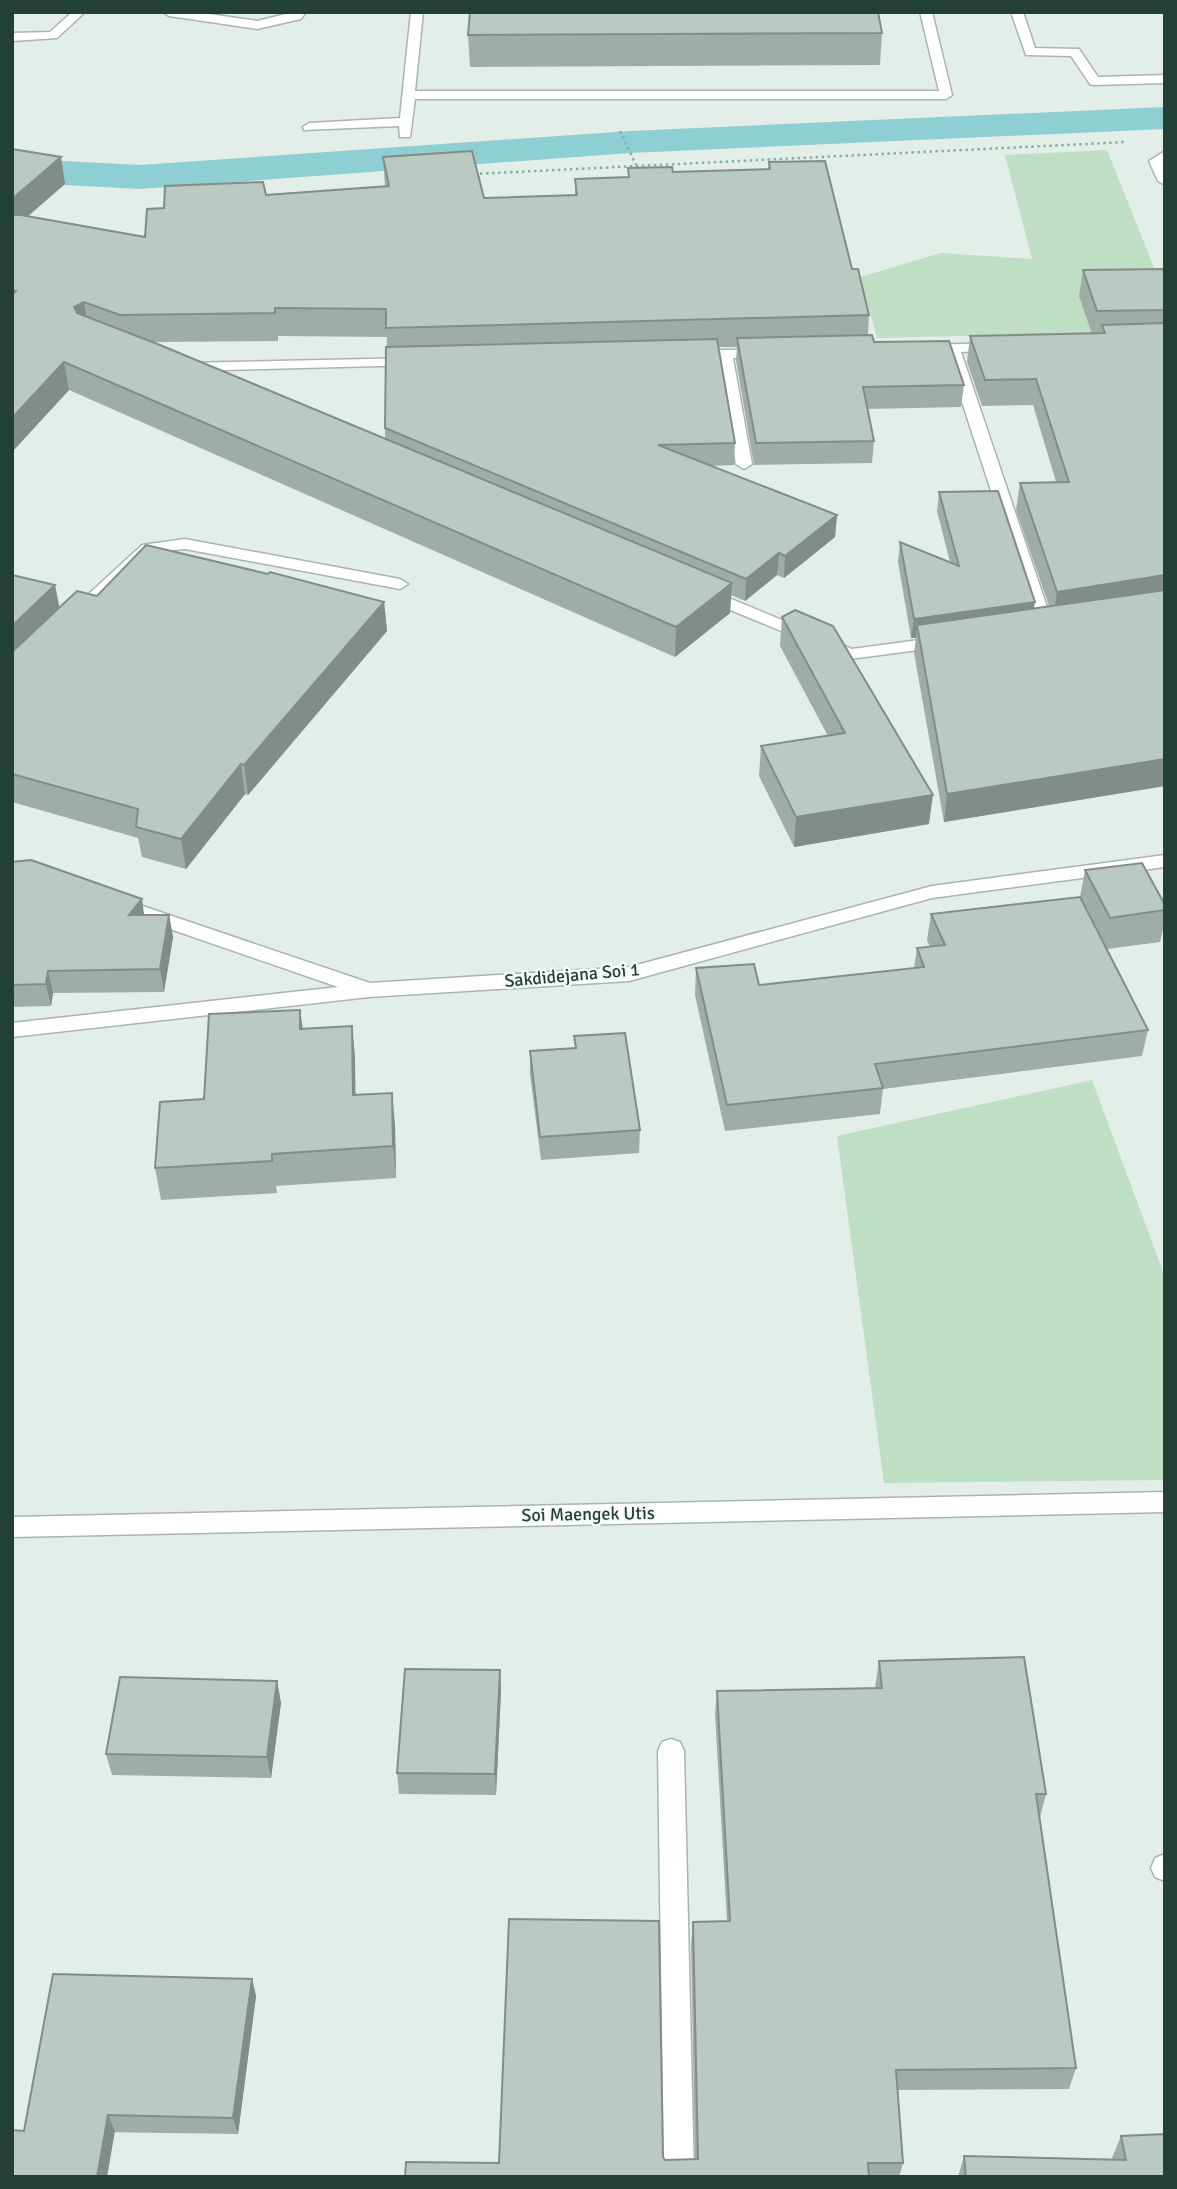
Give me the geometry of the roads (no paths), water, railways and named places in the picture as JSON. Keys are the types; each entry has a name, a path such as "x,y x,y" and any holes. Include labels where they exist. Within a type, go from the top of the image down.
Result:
{"street":[{"path":"12,37 53,36 79,12"},
{"path":"169,12 257,25 297,16 300,12"},
{"path":"309,127 406,128 417,12"},
{"path":"409,95 946,94 926,12"},
{"path":"1017,12 1030,52 1075,52 1094,81 1165,79"},
{"path":"1165,155 1156,160 1165,181"},
{"path":"912,349 1019,346"},
{"path":"951,348 1045,628"},
{"path":"669,355 778,353"},
{"path":"725,354 744,464"},
{"path":"209,384 171,368 434,361"},
{"path":"68,621 148,548 185,544 400,584"},
{"path":"696,589 850,654 954,640"},
{"name":"Sakdidejana Soi 1","path":"12,1030 369,990 629,974 932,892 1165,861"},
{"path":"98,897 369,990"},
{"name":"Soi Maengek Utis","path":"12,1527 1165,1502"},
{"path":"671,1752 680,2177"}],"waterway":[{"path":"12,165 44,172 140,177 630,142 1165,118"}]}
